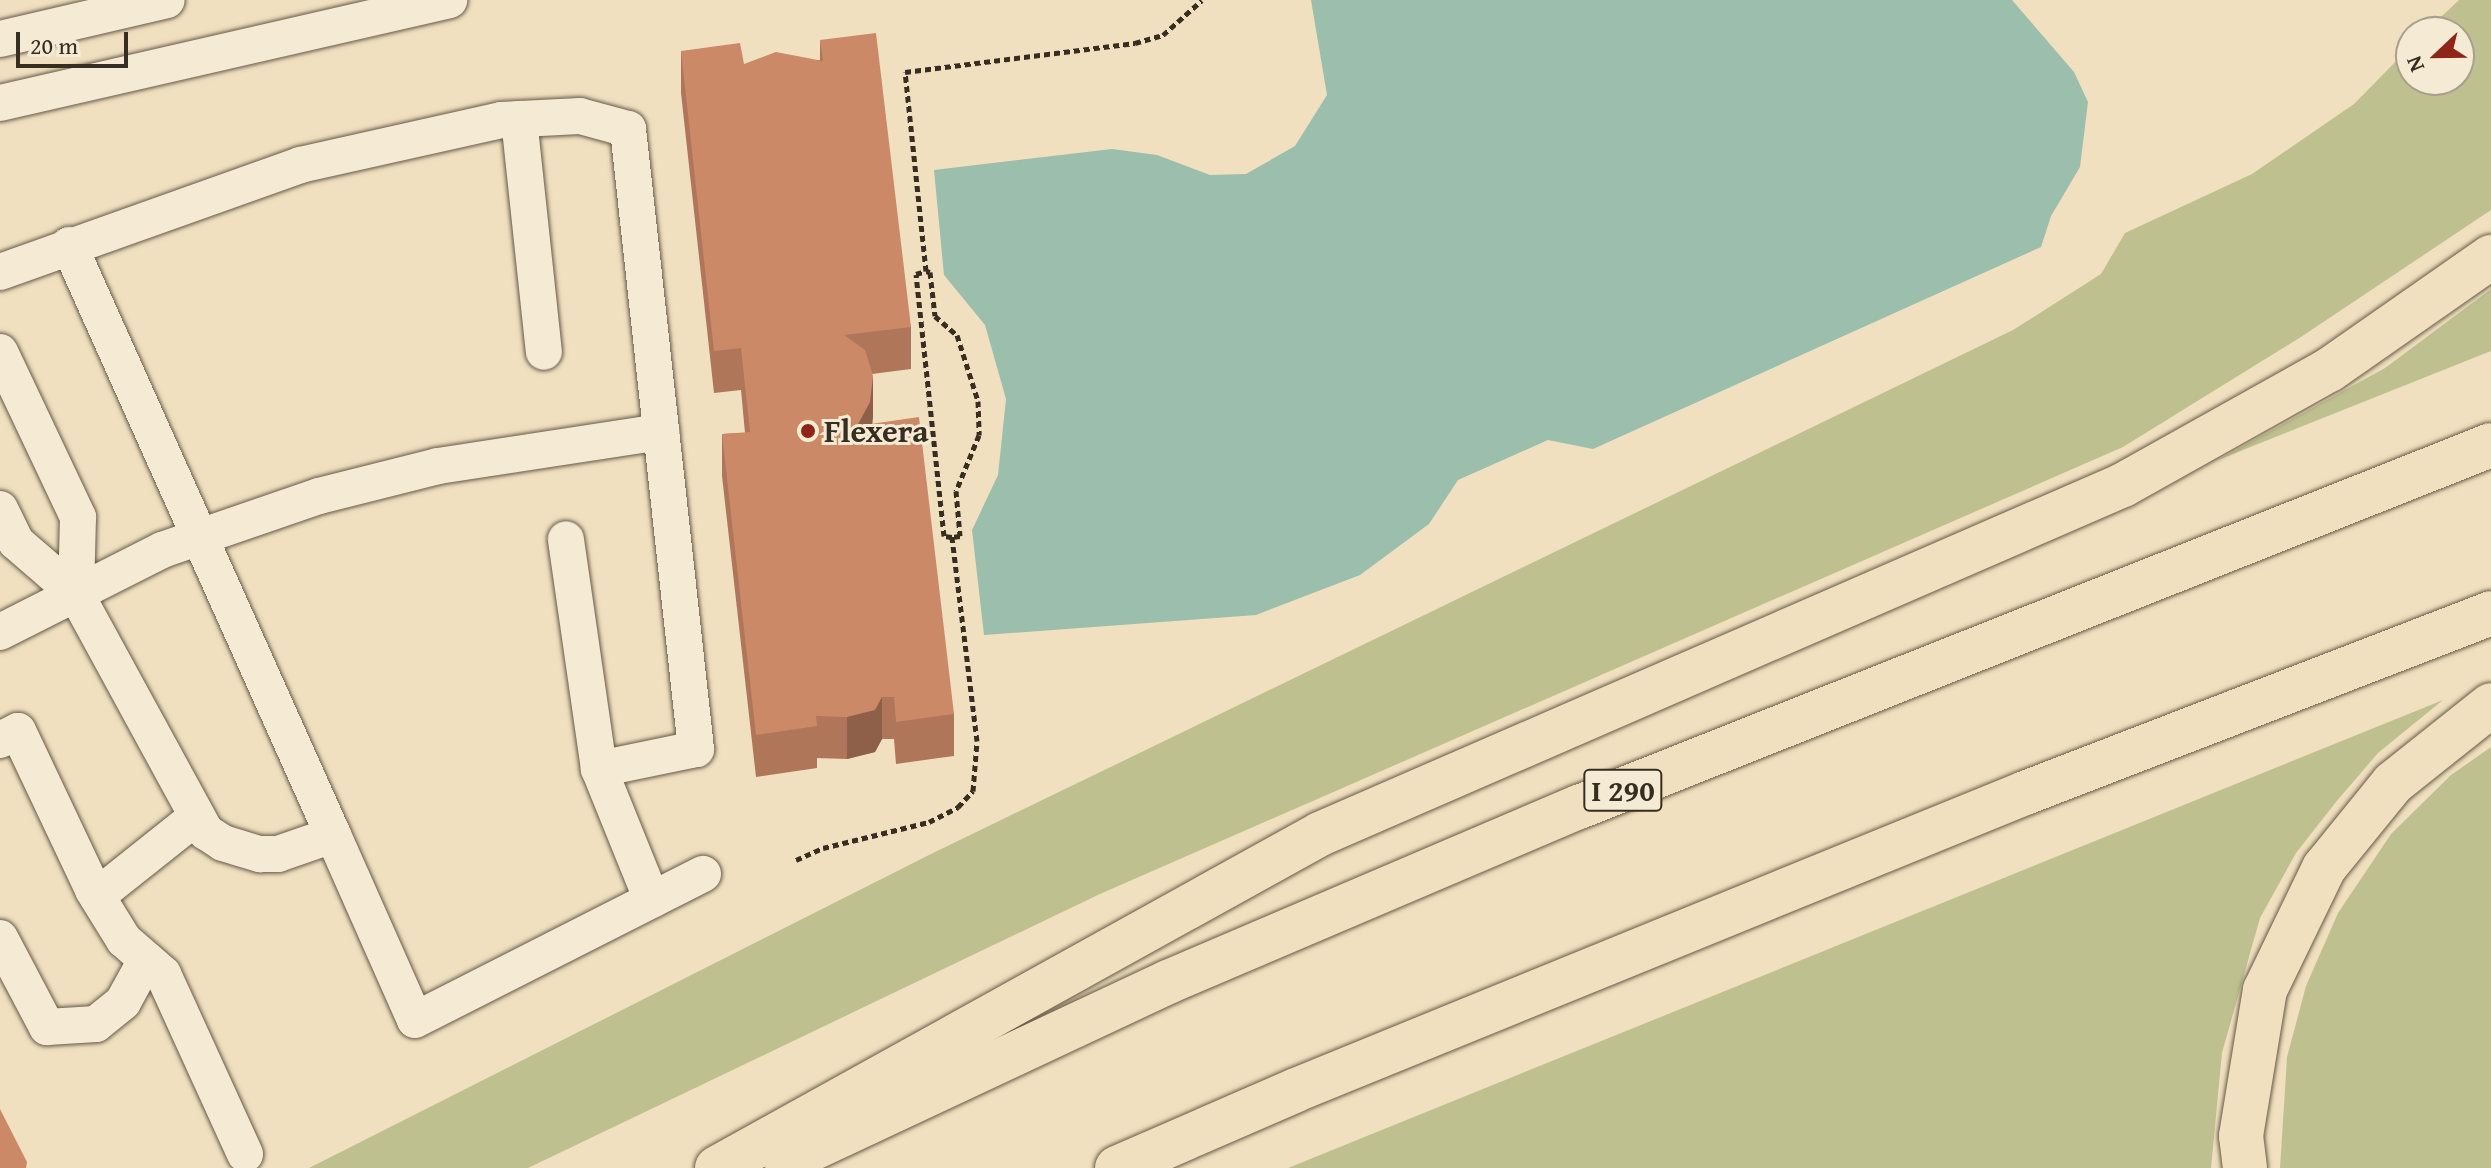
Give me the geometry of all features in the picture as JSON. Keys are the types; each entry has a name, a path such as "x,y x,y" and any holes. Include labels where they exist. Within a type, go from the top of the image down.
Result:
{"highway":[{"path":"717,1168 1320,834 2123,485 2329,370 2491,257"},
{"name":"I 290","path":"770,1168 1168,982 1579,807 2491,445"},
{"path":"1117,1168 1296,1090 2011,799 2491,613"},
{"path":"2245,1168 2241,1136 2265,990 2324,868 2393,783 2460,725 2491,705"}],"street":[{"path":"0,39 167,0"},
{"path":"0,103 449,0"},
{"path":"0,272 300,165 519,119 580,116 628,129 696,749 599,769"},
{"path":"519,119 544,352"},
{"path":"69,245 196,538 415,1020 703,874"},
{"path":"0,352 78,517 76,594"},
{"path":"0,632 196,538 319,496 438,466 661,432"},
{"path":"0,509 16,542 76,594 195,818 223,843 260,854 278,854 333,835"},
{"path":"566,539 599,769 652,900"},
{"path":"0,740 18,731 97,896 124,940 163,974 245,1154"},
{"path":"97,896 195,818"},
{"path":"0,938 47,1027 96,1024 123,1002 146,960"}],"path":[{"path":"926,271 916,274 944,536 952,537 960,536 956,491 979,435 978,401 957,335 935,316 926,271 905,72 1135,43 1163,35 1202,0"},
{"path":"796,860 823,848 929,822 958,807 973,791 977,741 952,537"}],"green space":[{"path":"2459,0 2491,0 2491,210 2301,337 2123,447 1100,894 528,1168 309,1168 933,853 2013,330 2101,274 2125,233 2252,174 2354,104 2395,62 2395,96 2475,96 2475,16 2442,16"},
{"path":"2491,289 2491,351 2218,460 2385,368"},
{"path":"2443,700 2378,753 2336,802 2296,853 2260,918 2222,1053 2211,1168 1288,1168"},
{"path":"2491,747 2491,1168 2280,1168 2287,1057 2306,986 2338,913 2391,834 2451,775"}],"shaded area":[{"path":"1311,0 2012,0 2074,72 2088,102 2080,167 2051,216 2041,247 1593,449 1548,440 1458,480 1429,524 1360,575 1256,615 984,635 972,530 998,475 1006,399 985,325 944,275 934,170 1112,149 1157,155 1210,175 1246,174 1295,146 1327,95"}],"building":[{"name":"Flexera","path":"876,33 911,327 844,335 865,350 873,376 870,402 857,426 919,417 954,714 896,722 894,697 882,697 875,710 847,717 816,716 817,726 756,735 722,434 750,432 741,348 714,351 681,51 740,43 744,64 776,52 823,61 820,40"},
{"path":"0,1109 27,1162 26,1168 0,1168"}],"place":[{"name":"Flexera","path":"808,431"}]}
